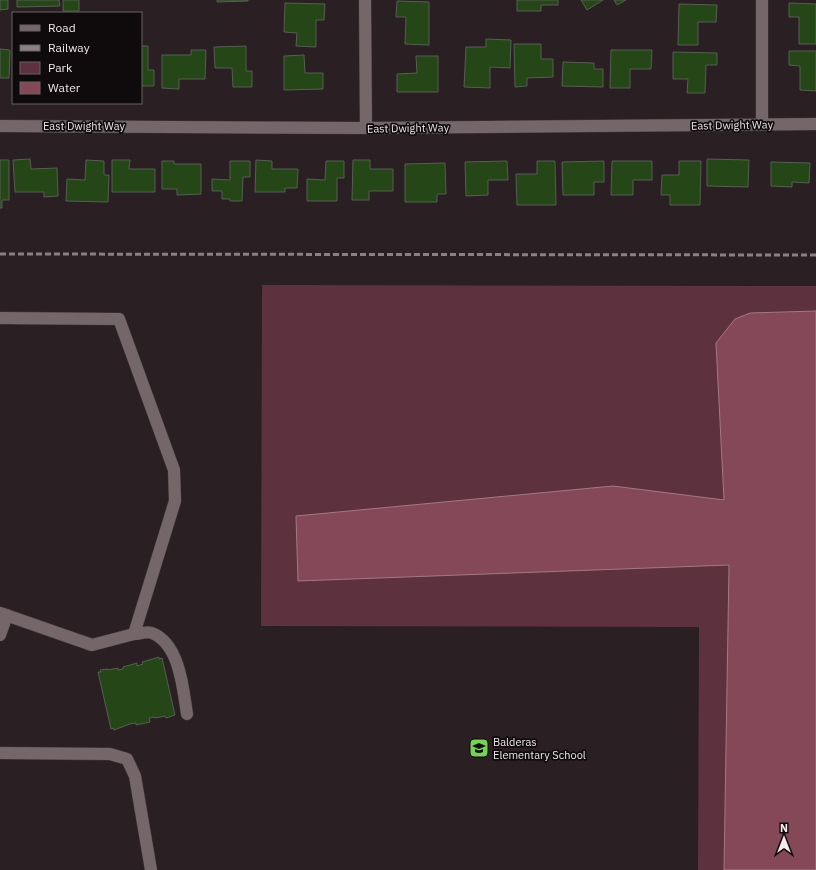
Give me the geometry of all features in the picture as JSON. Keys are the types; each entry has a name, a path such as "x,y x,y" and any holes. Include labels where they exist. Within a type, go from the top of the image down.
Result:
{"street":[{"path":"365,0 366,128"},
{"path":"762,0 762,124"},
{"name":"East Dwight Way","path":"0,126 366,128 816,124"},
{"path":"0,318 119,319 174,470 175,502 134,634"},
{"path":"0,635 3,614 92,645 134,634 151,632 162,638 172,652 180,673 187,714"},
{"path":"0,753 110,754 126,759 135,776 151,870"}],"green space":[{"path":"262,285 816,286 816,870 698,870 699,627 261,626"}],"water":[{"path":"816,311 816,870 724,870 729,565 298,581 296,516 613,486 724,500 716,343 735,319 750,313"}],"building":[{"path":"0,0 8,0 8,9 0,10"},
{"path":"17,0 59,0 60,6 17,7"},
{"path":"63,0 79,0 79,11 63,11"},
{"path":"217,0 248,0 248,1 217,2"},
{"path":"517,0 558,0 558,5 541,5 541,11 517,11"},
{"path":"581,0 603,0 587,10"},
{"path":"614,0 626,0 617,5"},
{"path":"397,1 429,2 429,45 405,44 406,17 396,17"},
{"path":"285,3 325,4 324,20 316,20 316,47 296,46 297,33 284,32"},
{"path":"789,3 816,4 816,44 799,44 799,17 789,17"},
{"path":"679,4 717,5 716,22 698,22 698,45 678,45"},
{"path":"486,39 511,40 510,68 490,67 490,88 464,87 466,47 486,47"},
{"path":"514,44 541,44 541,59 553,59 553,77 527,78 527,86 515,87"},
{"path":"142,46 148,46 148,70 154,70 154,86 142,86"},
{"path":"246,46 246,71 252,71 252,87 233,87 232,68 215,68 214,47"},
{"path":"0,49 10,50 9,78 0,78"},
{"path":"191,50 206,50 205,79 179,79 179,89 162,88 162,55 191,55"},
{"path":"611,50 652,50 651,69 630,69 630,88 610,88"},
{"path":"789,51 816,51 816,91 800,90 800,66 789,65"},
{"path":"673,52 717,53 717,65 706,65 705,93 687,93 688,79 673,79"},
{"path":"304,55 305,73 323,73 323,89 284,90 284,56"},
{"path":"416,56 438,56 438,92 397,92 397,74 417,73"},
{"path":"563,62 594,63 594,69 603,69 603,87 562,86"},
{"path":"30,159 31,169 57,168 58,196 44,197 44,192 15,192 13,160"},
{"path":"707,159 749,160 748,187 707,186"},
{"path":"0,160 9,160 9,200 2,200 2,208 0,208"},
{"path":"86,160 104,161 104,175 109,175 108,202 66,201 67,179 85,180"},
{"path":"112,160 130,160 129,169 155,169 155,192 112,192"},
{"path":"256,160 272,161 272,169 298,169 297,188 285,188 285,192 255,192"},
{"path":"353,160 370,160 370,169 393,169 393,191 369,191 369,200 352,200"},
{"path":"162,161 174,161 174,164 201,164 201,194 177,195 177,189 162,189"},
{"path":"230,161 250,161 250,177 243,177 242,201 222,199 222,191 212,191 212,179 230,180"},
{"path":"326,161 344,161 344,178 337,178 337,201 307,201 307,179 325,180"},
{"path":"507,161 508,180 488,180 488,195 466,196 465,162"},
{"path":"537,161 555,161 556,205 517,205 516,174 537,174"},
{"path":"604,161 604,182 594,182 594,195 563,195 562,162"},
{"path":"612,161 652,161 652,180 633,180 633,195 611,195"},
{"path":"679,161 701,161 700,205 670,205 670,195 661,195 662,175 679,175"},
{"path":"771,162 810,163 809,183 792,182 792,187 771,186"},
{"path":"445,163 446,194 437,194 437,202 405,202 405,164"},
{"path":"159,657 159,659 162,658 175,715 166,718 165,716 149,718 150,722 136,725 136,723 130,724 114,730 114,728 111,729 98,672 101,672 100,670 108,669 123,669 123,667 137,663 137,666 143,664 142,662"}],"railway":[{"path":"0,254 816,255"}],"place":[{"name":"Balderas Elementary School","path":"479,748"}]}
